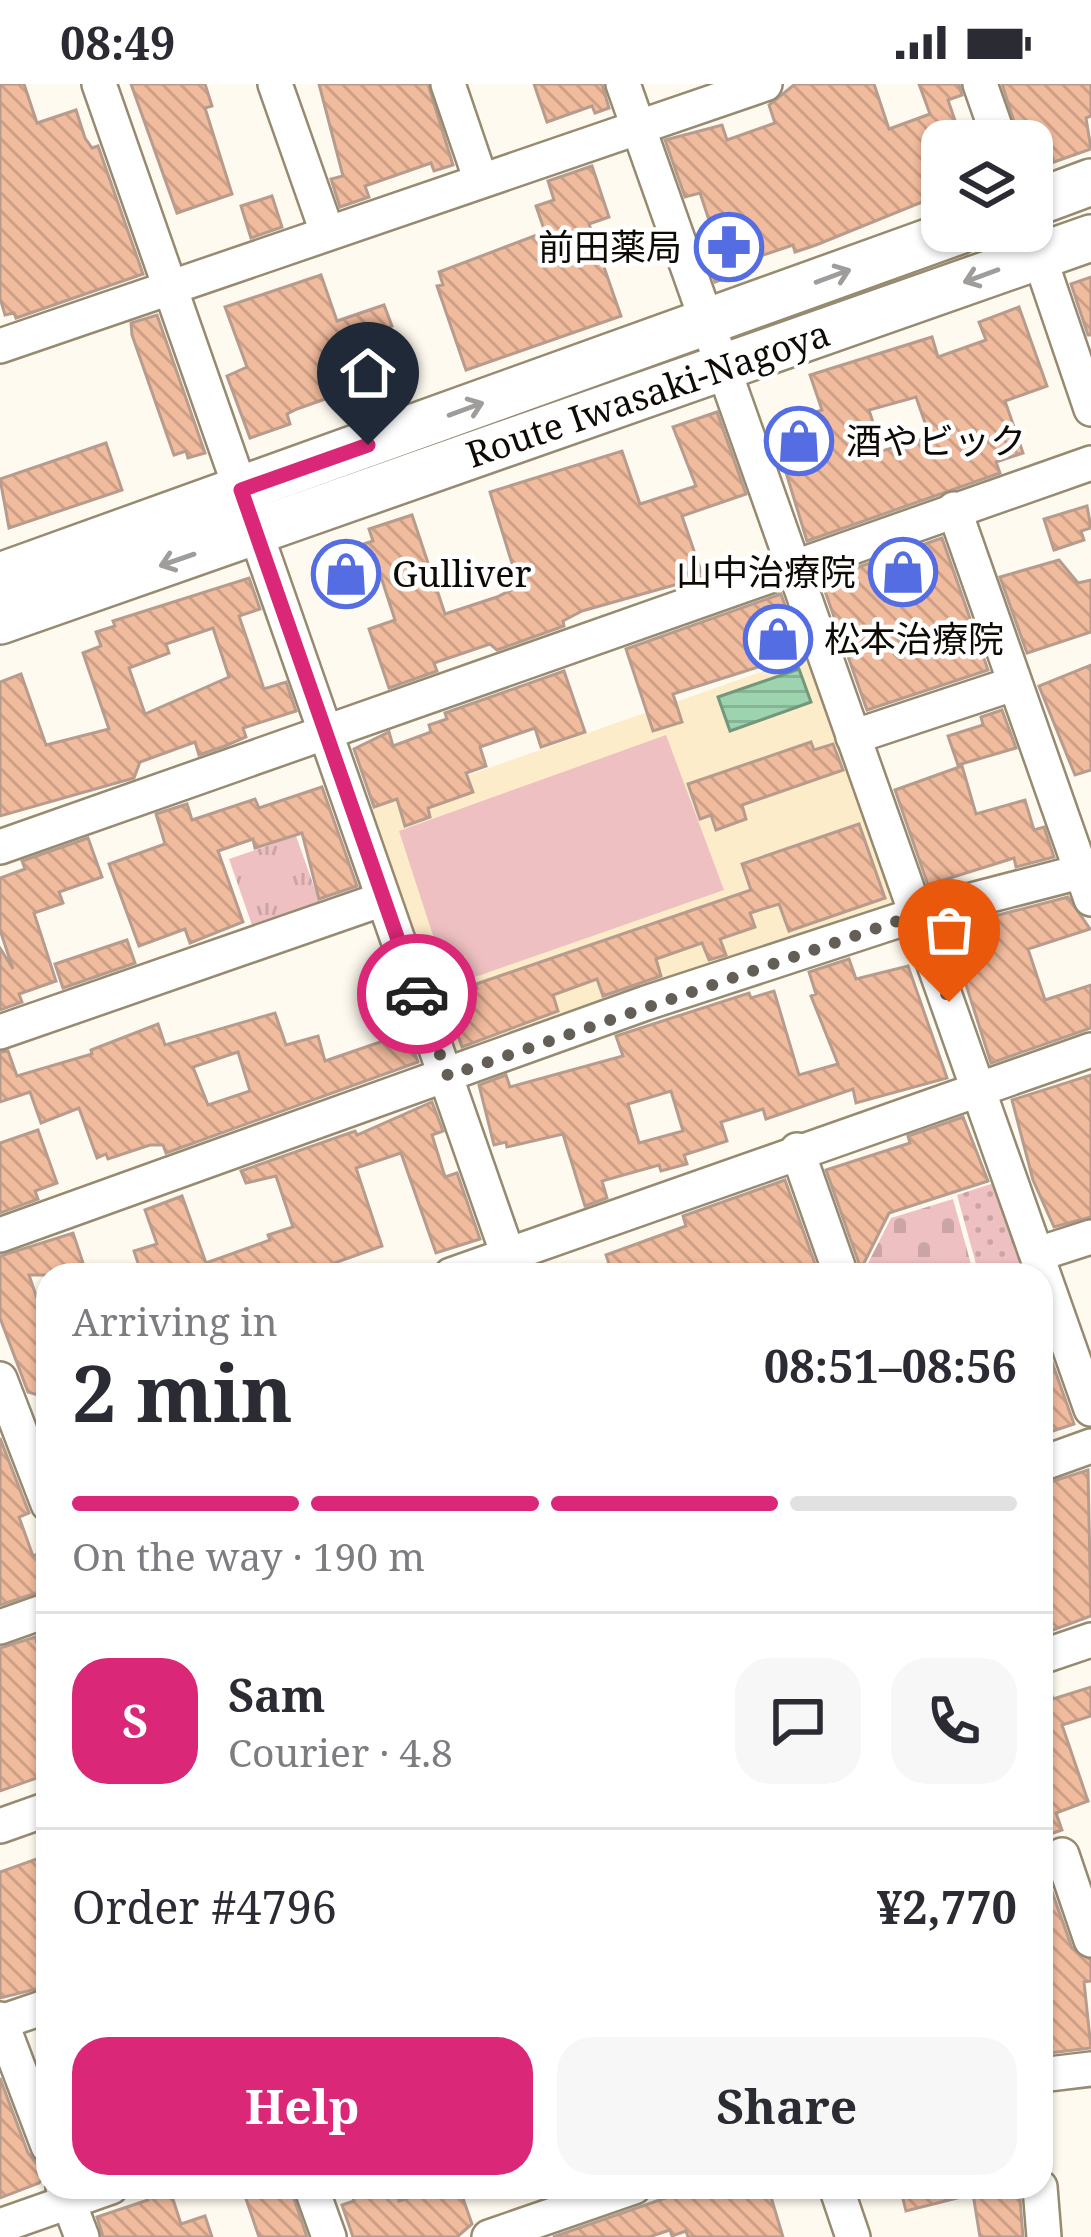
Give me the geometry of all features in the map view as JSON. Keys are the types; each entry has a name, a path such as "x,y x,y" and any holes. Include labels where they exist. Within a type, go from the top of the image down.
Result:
{"main road":[{"path":"1053,197 1091,182"},
{"name":"Route Iwasaki-Nagoya","path":"0,576 248,512 725,367 1091,238"},
{"name":"Route Iwasaki-Nagoya","path":"0,621 248,512 709,321 921,245"}],"street":[{"path":"99,84 510,1263"},
{"path":"275,84 327,232"},
{"path":"448,84 480,178"},
{"path":"623,84 1041,1263"},
{"path":"0,346 765,84"},
{"path":"980,84 993,120"},
{"path":"1039,256 1091,409"},
{"path":"0,847 1091,463"},
{"path":"0,1235 918,914 1088,880 1013,684 954,509"},
{"path":"853,737 1013,684"},
{"path":"0,1032 383,899"},
{"path":"516,1263 797,1150 1091,1050"},
{"path":"797,1150 837,1263"},
{"path":"1038,1254 1091,1237"},
{"path":"1053,1298 1091,1409"},
{"path":"0,1379 36,1468"},
{"path":"1053,1460 1091,1446"},
{"path":"0,1628 36,1614"},
{"path":"1053,1653 1091,1640"},
{"path":"0,1826 36,1813"},
{"path":"1064,1854 1091,1940"},
{"path":"36,2010 1,2021 36,2114"},
{"path":"1053,2073 1091,2068"},
{"path":"0,2226 56,2199"},
{"path":"68,2199 82,2237"},
{"path":"315,2199 329,2237"},
{"path":"490,2237 599,2199"},
{"path":"840,2199 853,2237"},
{"path":"1041,2199 1044,2237"}],"shaded area":[{"path":"806,656 897,912 451,1058 367,811"},
{"path":"799,669 811,702 730,731 718,697"}],"green space":[{"path":"666,735 724,890 475,977 465,956 440,957 399,831"},
{"path":"296,836 321,906 253,928 229,859"},
{"path":"994,1183 1022,1263 976,1263 957,1195"},
{"path":"953,1199 971,1263 868,1263 891,1218"}],"building":[{"path":"0,84 24,84 37,123 76,110 85,138 92,148 98,146 143,274 16,318 14,313 5,315 0,298"},
{"path":"131,84 205,84 212,106 205,108 232,194 177,213"},
{"path":"319,84 428,84 453,165 434,171 431,163 365,186 369,197 340,207 331,179 343,176"},
{"path":"534,84 602,84 609,108 595,113 592,106 547,122"},
{"path":"795,84 874,84 889,129 930,114 919,84 959,84 962,95 948,100 955,120 921,120 921,202 816,245 795,252 793,245 734,265 737,274 715,282 699,237 713,232 700,193 685,197 665,140 722,125 727,140 775,123 769,105"},
{"path":"1002,84 1091,84 1091,116 1086,118 1091,149 1054,162 1053,120 1014,120"},
{"path":"592,166 609,217 589,224 621,316 466,370 437,286 443,285 439,272 545,232 536,206 554,200 548,181"},
{"path":"272,196 282,227 251,238 241,206"},
{"path":"321,275 337,321 384,305 392,326 366,335 388,397 365,404 359,387 297,409 287,414 290,424 250,438 227,376 247,367 225,307"},
{"path":"1091,277 1091,335 1088,335 1071,284"},
{"path":"1019,307 1047,386 1005,401 1023,453 996,462 1000,473 807,541 772,427 822,410 810,375 932,337 938,357 986,340 979,322","holes":["916,397 930,437 882,451 869,410"]},
{"path":"157,315 205,453 188,458 186,451 174,455 132,335 131,323"},
{"path":"717,412 746,494 682,516 703,577 582,611 563,621 564,626 497,650 490,644 434,663 437,671 389,688 369,629 395,620 381,577 343,589 332,554 373,541 369,529 412,515 445,614 497,597 519,586 490,492 622,451 640,504 696,486 673,427"},
{"path":"106,443 122,490 9,528 0,479"},
{"path":"1087,506 1091,528 1081,531 1084,540 1054,550 1044,519"},
{"path":"942,538 988,670 867,710 821,580"},
{"path":"1059,560 1078,583 1091,580 1091,632 1027,653 1000,577"},
{"path":"249,578 260,609 239,616 264,689 286,682 296,711 243,728 246,737 225,746 199,755 195,742 140,762 134,778 0,816 0,682 21,674 46,745 109,729 83,653 101,646 96,632 115,626 113,621","holes":["213,628 229,677 145,714 129,668 169,653 166,644"]},
{"path":"781,594 802,653 673,694 682,722 653,731 626,649"},
{"path":"1091,665 1091,770 1075,775 1039,686"},
{"path":"564,671 585,732 541,747 535,728 480,747 486,766 466,773 473,792 428,808 430,817 405,826 397,799 374,807 354,749 389,732 393,746 431,732 429,725 447,719 445,713"},
{"path":"1002,710 1016,748 958,765 948,736 983,725 981,717"},
{"path":"811,742 814,750 833,744 843,770 742,805 746,819 716,830 711,815 700,819 688,784"},
{"path":"962,766 976,814 1025,800 1034,830 1044,827 1054,857 1016,867 1014,858 928,885 895,790"},
{"path":"322,787 357,886 319,899 302,833 255,848 253,839 218,851 243,922 190,943 185,929 139,946 109,864 165,844 156,814 187,804 192,820 255,799 259,808"},
{"path":"859,824 885,898 789,931 779,904 750,913 755,927 720,939 726,955 709,960 702,943 656,959 661,976 603,996 597,979 553,995 558,1011 462,1047 446,1000 477,989 476,984 751,890 742,864"},
{"path":"88,838 102,877 59,892 63,903 34,913 56,981 19,994 22,1002 0,1010 0,948 13,969 0,930 0,878 25,869 22,861"},
{"path":"1068,897 1090,929 1028,949 1045,1000 1091,985 1091,1028 991,1063 948,928"},
{"path":"127,940 135,963 63,988 55,964"},
{"path":"849,959 856,979 908,966 947,1078 856,1103 853,1089 766,1119 763,1109 721,1122 727,1141 684,1155 687,1164 661,1171 659,1165 602,1181 607,1198 585,1206 563,1134 507,1147 506,1142 494,1145 479,1085 506,1075 510,1087 623,1056 616,1036 749,993 751,998 774,991 799,1075 838,1064 811,996 816,994 809,972","holes":["671,1091 683,1131 639,1143 628,1104"]},
{"path":"398,1005 418,1062 166,1153 163,1145 150,1145 97,1158 79,1108 41,1123 30,1092 0,1102 0,1052 8,1051 17,1076 92,1054 91,1050 158,1024 165,1045 275,1013 286,1045 318,1036 325,1061 389,1039 379,1011","holes":["238,1052 250,1091 208,1105 193,1067"]},
{"path":"1091,1075 1091,1217 1054,1227 1033,1180 1012,1100"},
{"path":"432,1102 443,1131 432,1135 445,1177 457,1173 480,1239 436,1253 401,1153 356,1168 382,1246 334,1263 206,1263 293,1227 276,1176 246,1183 241,1171 355,1131 357,1135"},
{"path":"963,1117 988,1181 889,1213 864,1263 859,1263 826,1170 910,1143 908,1136"},
{"path":"38,1130 57,1183 35,1191 38,1199 0,1213 0,1143"},
{"path":"785,1180 815,1263 609,1263 606,1255 686,1226 683,1216"},
{"path":"182,1196 206,1263 138,1263 134,1251 157,1244 145,1210"},
{"path":"73,1233 83,1263 36,1263 36,1275 29,1275 36,1296 36,1394 28,1392 0,1318 0,1256"},
{"path":"1053,1365 1074,1424 1053,1431"},
{"path":"0,1438 29,1513 19,1517 36,1555 36,1593 0,1605"},
{"path":"1088,1470 1091,1616 1053,1630 1053,1481"},
{"path":"36,1640 36,1778 0,1791 0,1648"},
{"path":"1091,1687 1091,1716 1062,1725 1088,1801 1056,1813 1062,1830 1053,1833 1053,1699"},
{"path":"36,1859 36,1989 0,1998 0,1872"},
{"path":"1053,1894 1072,1948 1091,1960 1091,1981 1084,1982 1091,2048 1053,2053"},
{"path":"0,2078 36,2163 36,2184 0,2198"},
{"path":"173,2199 181,2224 205,2216 212,2237 103,2237 97,2217 148,2200"},
{"path":"246,2199 294,2199 307,2237 259,2237"},
{"path":"463,2199 472,2224 457,2237 353,2237 342,2205"},
{"path":"662,2199 772,2199 783,2237 688,2237 686,2231 672,2236 670,2230 649,2237 553,2237"},
{"path":"903,2199 953,2199 906,2211"},
{"path":"974,2199 1020,2199 1023,2237 980,2237"}],"way so far":[{"path":"417,994 448,1076 918,914 949,1002"}],"place":[{"name":"前田薬局","path":"729,247"},
{"name":"酒やビック","path":"799,441"},
{"name":"山中治療院","path":"903,572"},
{"name":"Gulliver","path":"346,574"},
{"name":"松本治療院","path":"778,639"}],"route":[{"path":"368,445 241,490 417,994"}]}
